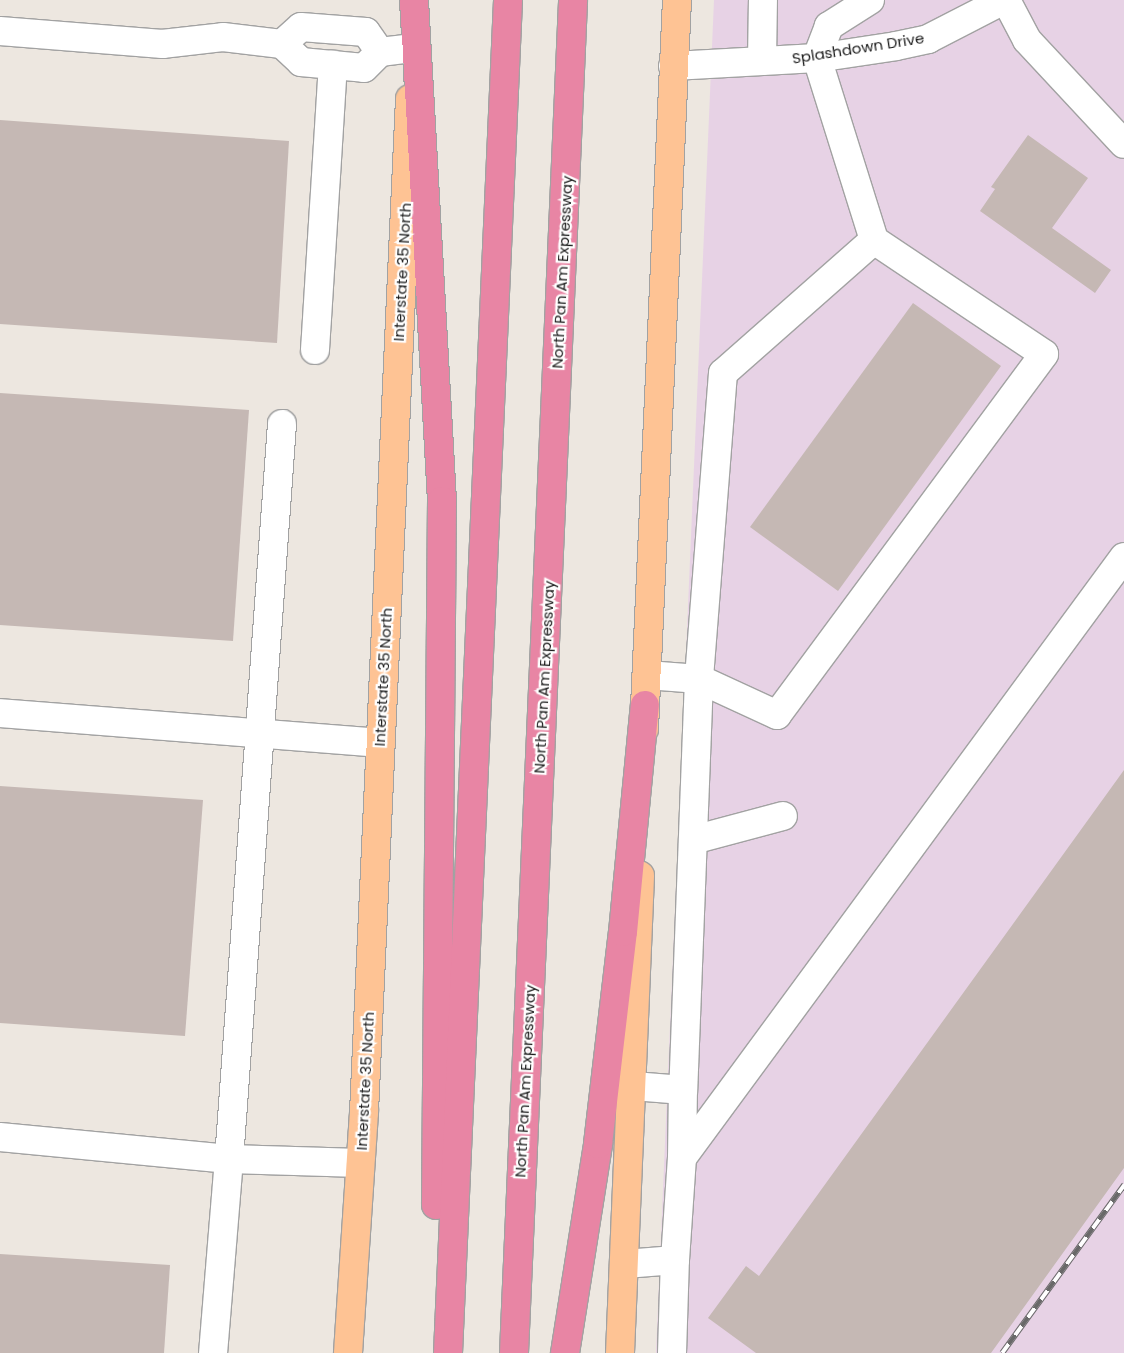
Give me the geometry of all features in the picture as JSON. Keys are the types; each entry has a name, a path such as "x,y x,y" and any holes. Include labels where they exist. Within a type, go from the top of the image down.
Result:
{"highway":[{"path":"414,0 442,501 435,1353"},
{"path":"448,1353 508,0"},
{"name":"North Pan Am Expressway","path":"514,1353 573,0"},
{"path":"565,1353 598,1144 623,932 645,706"}],"main road":[{"name":"Interstate 35 North","path":"348,1353 360,1163 414,0"},
{"path":"620,1353 633,1086 645,706 677,0"}],"street":[{"path":"762,61 763,0"},
{"path":"647,675 699,679 777,715 1044,354 874,240 817,58 829,26 870,0"},
{"path":"1005,0 1027,40 1124,144"},
{"name":"Splashdown Drive","path":"673,66 817,58 928,39 1005,0"},
{"path":"282,44 301,27 366,32 380,52"},
{"path":"0,31 162,44 223,37 282,44 300,62 364,68 380,52 412,48"},
{"path":"315,350 333,65"},
{"path":"678,1351 675,1260 682,1158 699,679 723,373 874,240"},
{"path":"213,1353 229,1159 282,424"},
{"path":"682,1158 1124,557"},
{"path":"0,713 380,743"},
{"path":"692,840 783,816"},
{"path":"633,1086 683,1090"},
{"path":"0,1137 229,1159 360,1163"},
{"path":"625,1264 675,1260"}],"shaded area":[{"path":"714,0 1124,0 1124,1353 656,1353"}],"building":[{"path":"0,120 289,141 277,343 0,324"},
{"path":"1028,135 1088,178 1052,228 1111,270 1095,293 980,211 995,189 991,187"},
{"path":"913,303 1001,366 838,591 750,527"},
{"path":"0,393 249,410 233,641 0,625"},
{"path":"1124,770 1124,1168 991,1353 756,1353 708,1318 746,1266 759,1276"},
{"path":"0,786 203,800 185,1036 0,1023"},
{"path":"0,1254 170,1265 164,1353 0,1353"}],"railway":[{"path":"1002,1353 1124,1185"}]}
